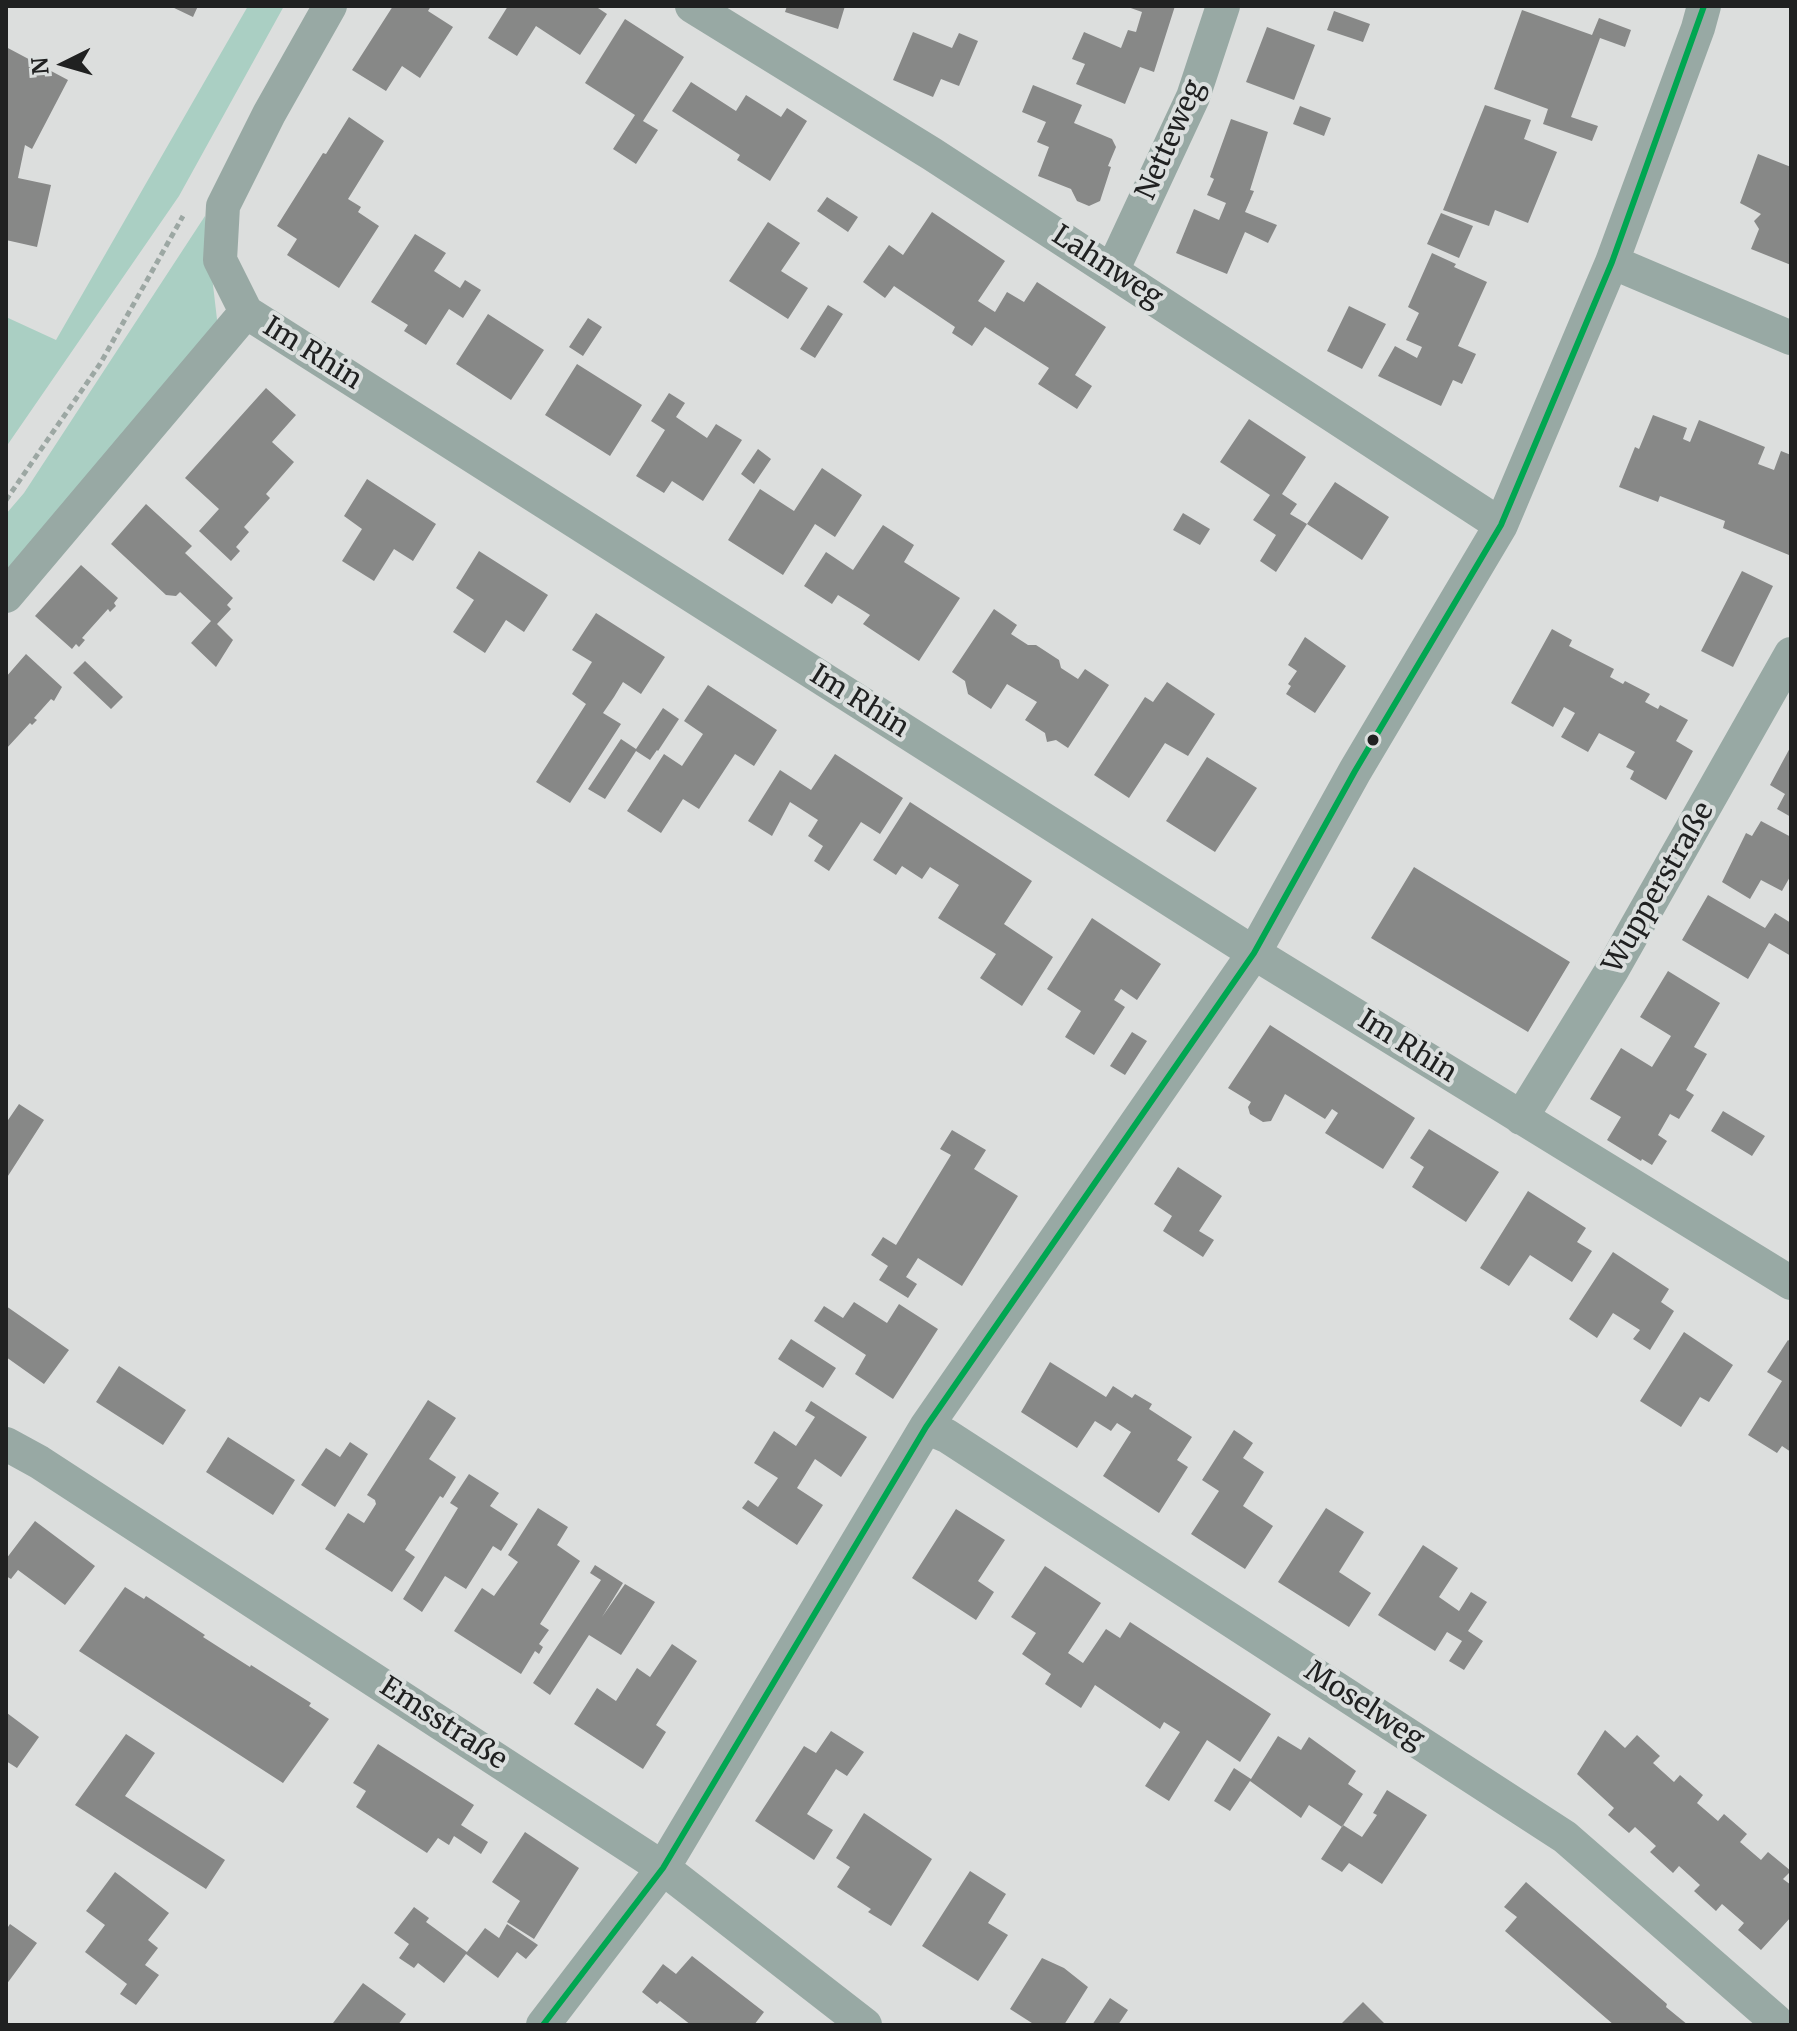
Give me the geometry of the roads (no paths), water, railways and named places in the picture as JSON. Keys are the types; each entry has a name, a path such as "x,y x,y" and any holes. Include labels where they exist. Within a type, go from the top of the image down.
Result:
{"street":[{"path":"246,312 220,260 223,206 269,114 330,6"},
{"name":"Netteweg","path":"1112,271 1193,97 1223,6"},
{"path":"543,2025 663,1868 926,1427 1254,953 1363,758 1501,525 1612,262 1704,6"},
{"name":"Lahnweg","path":"704,9 1501,525"},
{"path":"1612,262 1791,338"},
{"name":"Im Rhin","path":"6,596 246,312 1254,953 1791,1283"},
{"name":"Wupperstraße","path":"1521,1118 1612,970 1791,654"},
{"name":"Moselweg","path":"926,1427 947,1436 1565,1837 1780,2016"},
{"name":"Emsstraße","path":"6,1444 53,1470 663,1868 865,2025"}]}
